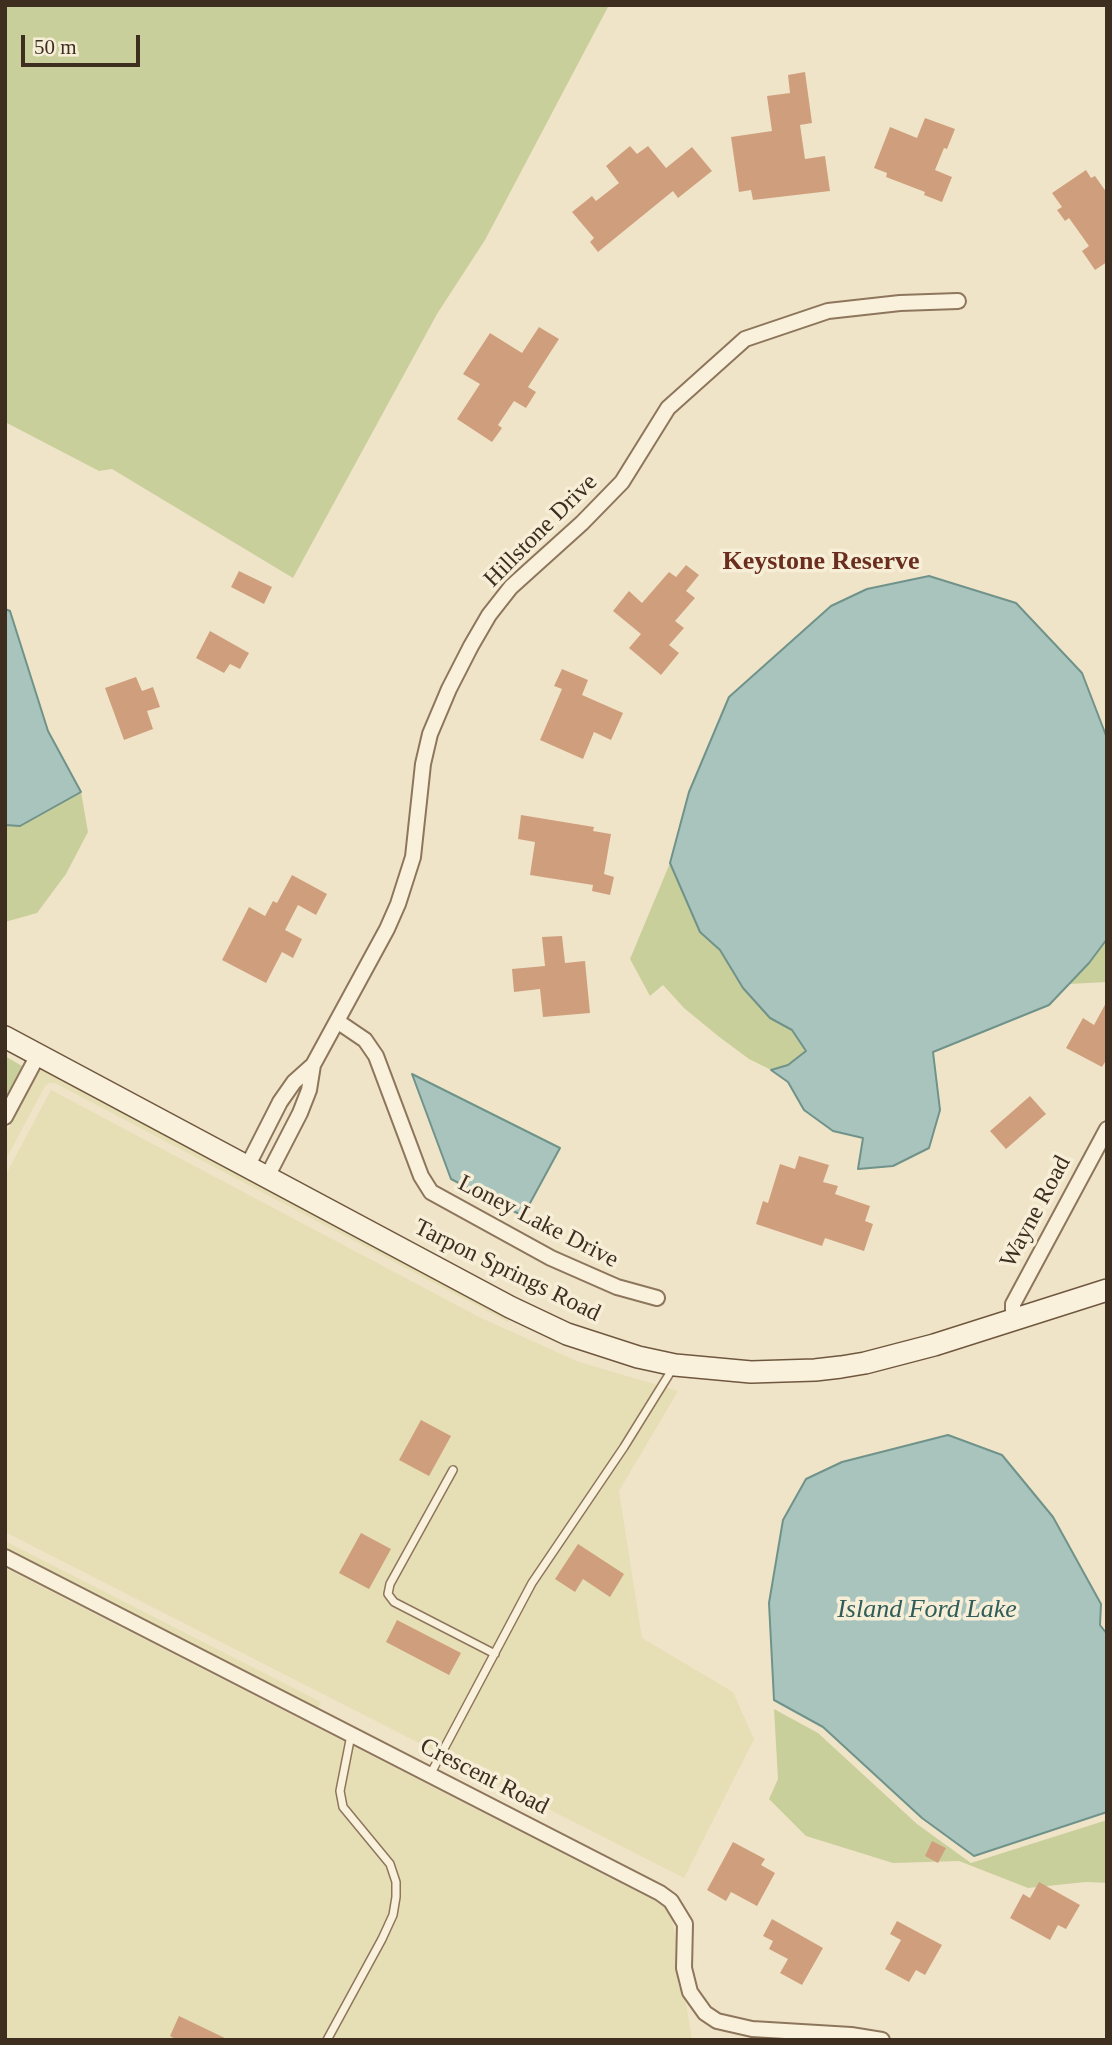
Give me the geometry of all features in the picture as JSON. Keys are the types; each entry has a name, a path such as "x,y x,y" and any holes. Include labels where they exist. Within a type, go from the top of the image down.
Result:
{"main road":[{"name":"Tarpon Springs Road","path":"5,1037 510,1307 567,1334 638,1357 675,1365 751,1372 815,1370 865,1363 1107,1290"}],"street":[{"name":"Hillstone Drive","path":"267,1177 300,1113 309,1090 313,1065 387,929 407,878 416,835 423,764 439,711 489,615 511,587 622,482 668,408 745,339 828,311 900,303 958,301"},
{"name":"Loney Lake Drive","path":"337,1021 365,1040 376,1056 421,1176 431,1192 562,1263 617,1287 657,1298"},
{"path":"5,1117 38,1055"},
{"name":"Hillstone Drive","path":"247,1167 280,1102 294,1082 313,1065"},
{"path":"280,1102 300,1113"},
{"name":"Wayne Road","path":"1013,1319 1013,1304 1107,1129"},
{"name":"Crescent Road","path":"5,1558 647,1886 671,1901 685,1924 684,1968 690,1992 705,2013 718,2021 752,2029 850,2035 882,2040"}],"lane":[{"path":"430,1776 532,1583 624,1447 675,1365"},
{"path":"453,1470 390,1584 388,1594 394,1602 495,1654"},
{"path":"327,2040 382,1939 393,1915 396,1897 396,1882 390,1864 343,1807 340,1791 351,1735"}],"shaded area":[{"path":"41,1067 510,1317 508,1322 55,1083 45,1086 5,1161 5,1135"},
{"path":"51,1090 481,1318 579,1362 678,1391 619,1491 642,1638 733,1692 754,1739 684,1878 5,1532 5,1176"},
{"path":"5,1541 321,1702 318,1708 5,1547"},
{"path":"5,1568 665,1907 672,1917 677,1949 678,1984 686,2003 692,2039 5,2040"}],"green space":[{"path":"5,5 609,5 485,240 437,314 293,578 112,469 99,471 5,422"},
{"path":"81,792 88,832 66,874 37,913 5,922 5,825 20,826"},
{"path":"670,863 700,932 720,950 743,988 770,1018 792,1030 806,1052 788,1065 771,1070 749,1059 684,1008 663,985 650,996 630,959"},
{"path":"1107,939 1107,982 1069,984 1089,963"},
{"path":"5,1056 22,1066 5,1098"},
{"path":"774,1709 818,1733 917,1824 971,1863 1107,1820 1107,1883 1086,1882 1028,1888 959,1861 893,1863 806,1836 769,1799 778,1779"}],"water":[{"path":"929,576 1016,603 1082,673 1107,738 1107,939 1089,963 1049,1005 933,1052 940,1110 929,1148 893,1166 858,1169 863,1138 833,1131 804,1110 788,1082 771,1070 788,1065 806,1051 792,1030 770,1018 743,988 720,950 700,932 670,863 689,792 729,697 831,606 867,589"},
{"path":"5,609 10,611 48,731 81,792 20,826 5,825"},
{"path":"412,1074 560,1148 523,1216 451,1179"},
{"name":"Island Ford Lake","path":"948,1435 1002,1455 1053,1517 1101,1604 1100,1625 1107,1634 1107,1812 974,1856 922,1818 823,1727 774,1700 769,1603 783,1520 806,1479 842,1462"}],"building":[{"path":"805,72 812,123 800,125 805,159 825,156 830,191 753,200 751,190 739,192 731,137 772,131 767,96 790,93 788,75"},
{"path":"925,118 955,129 935,170 952,177 942,202 924,195 925,192 886,177 887,173 874,168 890,127 917,138"},
{"path":"630,146 637,154 648,146 666,168 692,147 712,171 678,198 673,191 598,252 590,242 594,238 572,212 592,196 596,201 619,183 606,166"},
{"path":"1086,170 1091,178 1095,176 1107,193 1107,262 1095,270 1082,251 1089,246 1069,218 1065,221 1057,210 1062,207 1052,193"},
{"path":"539,327 559,339 528,387 536,392 526,408 514,401 498,425 502,428 492,442 457,419 480,384 463,374 490,333 522,353"},
{"path":"686,565 699,575 686,591 695,598 675,621 684,628 669,645 679,653 661,675 629,648 641,634 613,611 629,591 642,603 669,572 676,577"},
{"path":"239,571 272,587 264,604 231,587"},
{"path":"210,631 249,653 240,669 230,664 224,673 196,658"},
{"path":"562,669 588,680 582,695 623,713 611,740 594,732 583,759 540,740 562,689 554,686"},
{"path":"136,677 142,691 153,687 160,707 147,711 153,729 124,740 105,688"},
{"path":"521,815 594,827 593,831 611,834 604,874 614,877 610,895 592,891 593,885 530,875 535,842 518,839"},
{"path":"292,875 327,894 316,915 298,905 285,930 302,939 293,958 282,952 266,983 222,960 249,907 265,916 273,901 277,903"},
{"path":"562,936 565,963 585,961 590,1013 543,1017 540,989 514,992 512,969 545,966 542,937"},
{"path":"1107,1001 1107,1059 1102,1067 1066,1048 1083,1018 1094,1025"},
{"path":"1030,1096 1046,1114 1006,1149 990,1131"},
{"path":"799,1156 829,1165 823,1182 838,1186 835,1194 870,1206 865,1221 873,1224 864,1251 825,1238 822,1246 756,1224 763,1201 768,1203 780,1164 795,1169"},
{"path":"421,1420 451,1436 429,1476 399,1460"},
{"path":"361,1533 391,1549 369,1589 339,1573"},
{"path":"578,1544 624,1574 610,1597 583,1579 575,1592 555,1579"},
{"path":"397,1620 461,1653 449,1675 386,1642"},
{"path":"932,1841 946,1848 938,1863 925,1856"},
{"path":"733,1842 765,1859 761,1865 775,1873 757,1906 731,1892 726,1901 707,1890"},
{"path":"1039,1882 1080,1905 1066,1929 1058,1925 1050,1940 1010,1918 1023,1894 1030,1898"},
{"path":"772,1919 823,1948 802,1985 780,1973 788,1959 769,1949 773,1941 763,1936"},
{"path":"897,1921 942,1945 925,1975 916,1970 909,1982 885,1969 901,1940 890,1934"},
{"path":"179,2016 229,2040 177,2040 170,2036"}],"district":[{"name":"Keystone Reserve","path":"821,562"}]}
